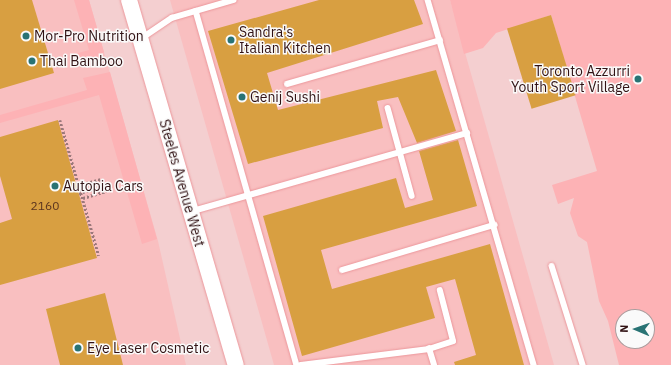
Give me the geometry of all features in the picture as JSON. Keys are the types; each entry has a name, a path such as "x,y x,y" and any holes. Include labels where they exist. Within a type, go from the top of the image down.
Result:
{"main road":[{"name":"Steeles Avenue West","path":"129,0 236,365"}],"lane":[{"path":"140,39 172,18 233,0"},
{"path":"428,0 534,365"},
{"path":"196,11 297,365"},
{"path":"287,84 440,40"},
{"path":"388,108 412,196"},
{"path":"191,212 467,133"},
{"path":"342,270 494,225"},
{"path":"552,266 583,365"},
{"path":"301,365 429,349 452,341 440,291"},
{"path":"429,349 434,365"}],"path":[{"path":"60,120 99,256"},
{"path":"79,185 102,179"},
{"path":"80,193 104,186"},
{"path":"82,198 106,191"}],"shaded area":[{"path":"0,0 89,0 158,241 186,365 0,365"},
{"path":"74,0 89,0 104,52 98,57 86,60 77,56 78,53 89,50"},
{"path":"170,0 450,0 554,365 274,365"},
{"path":"450,0 671,0 671,365 619,365 615,349 608,321 599,301 587,242 578,236 570,213 574,198 558,204 552,185 597,171 551,15 496,33 483,48 464,54"},
{"path":"110,72 157,239 142,244 99,95 0,123 0,115 87,90 83,78"}],"building":[{"path":"0,0 32,0 54,73 0,89"},
{"path":"319,0 414,0 423,24 267,73 278,110 436,70 456,131 417,143 398,97 377,101 383,128 248,164 208,31"},
{"path":"551,15 576,95 532,109 507,28"},
{"path":"58,120 97,258 0,285 0,223 12,219 0,176 0,137"},
{"path":"458,140 477,206 321,250 332,289 490,244 524,365 455,365 454,362 476,355 455,279 426,287 435,318 302,356 263,216 396,178 405,208 433,200 419,151"},
{"path":"105,293 123,365 60,365 46,309"}],"place":[{"name":"Mor-Pro Nutrition","path":"26,36"},
{"name":"Sandra's Italian Kitchen","path":"231,40"},
{"name":"Thai Bamboo","path":"32,61"},
{"name":"Toronto Azzurri Youth Sport Village","path":"638,79"},
{"name":"Genij Sushi","path":"242,97"},
{"name":"Autopia Cars","path":"55,186"},
{"name":"Eye Laser Cosmetic","path":"78,348"}]}
